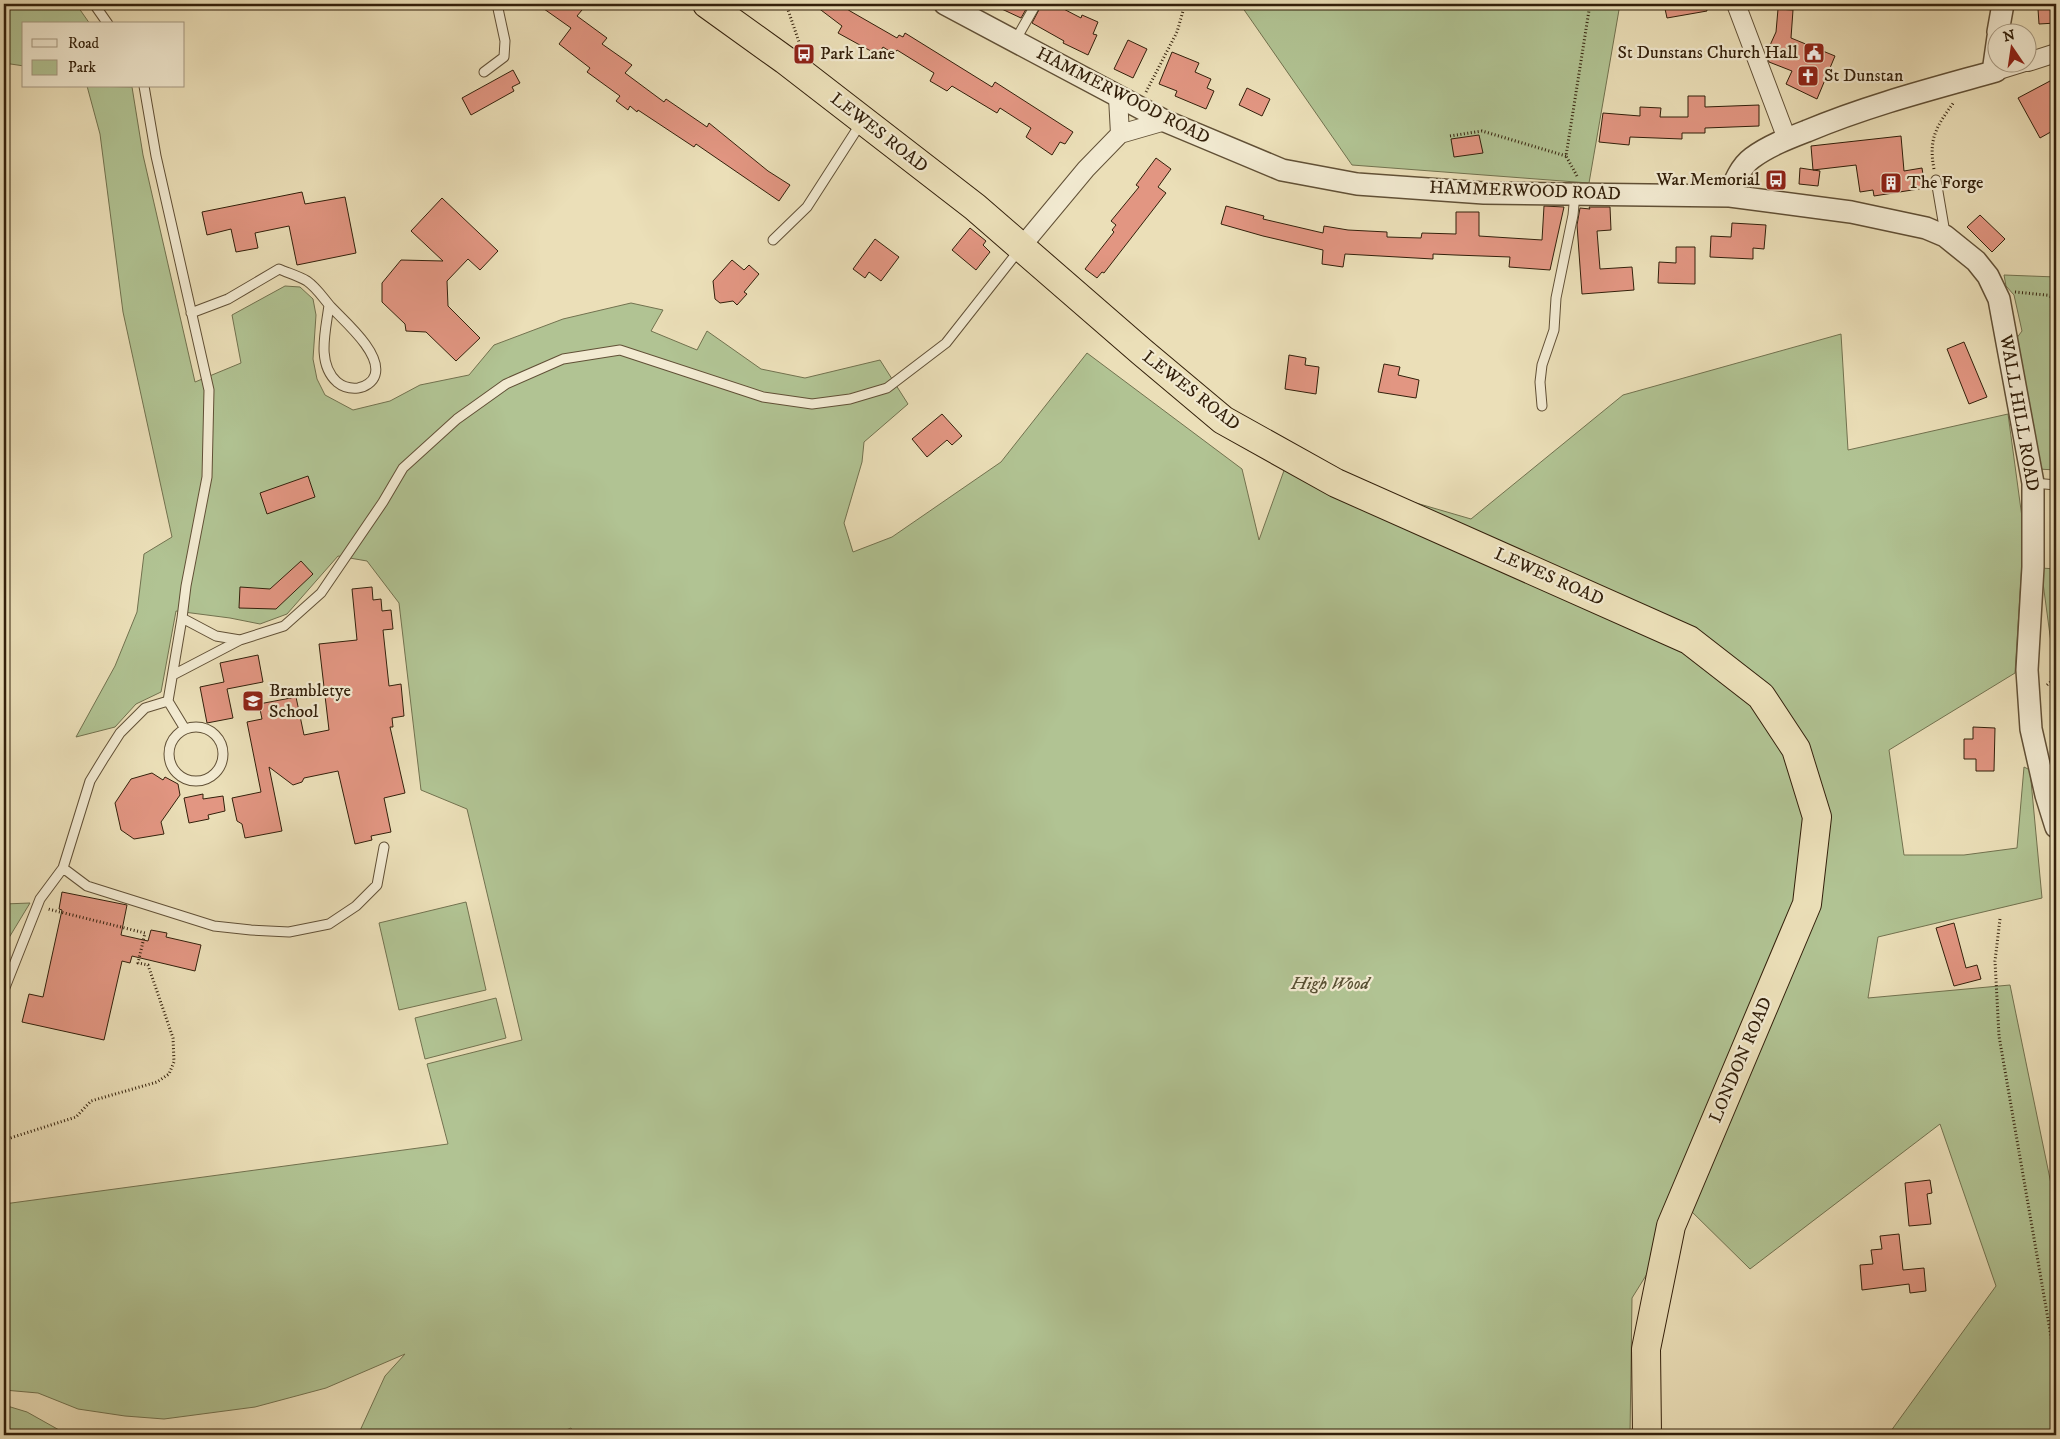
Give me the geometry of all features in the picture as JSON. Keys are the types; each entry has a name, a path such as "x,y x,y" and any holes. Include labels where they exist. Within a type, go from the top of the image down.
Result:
{"highway":[{"name":"LEWES ROAD","path":"707,4 785,60 975,207 1223,420 1336,483 1689,640 1762,696"},
{"name":"LONDON ROAD","path":"1647,1435 1646,1349 1671,1226 1807,904 1817,817 1796,749 1762,696"}],"street":[{"name":"HAMMERWOOD ROAD","path":"945,4 1138,108 1282,170 1357,184 1484,193 1730,196"},
{"path":"1736,4 1787,139"},
{"path":"2000,22 2003,4"},
{"path":"2038,58 2056,53"},
{"path":"1730,196 1733,183 1752,158 1787,139 1832,120 1888,100 1993,72"},
{"path":"1118,97 1120,134"},
{"path":"1022,246 1086,169 1120,134 1165,121"},
{"name":"WALL HILL ROAD","path":"1730,196 1851,212 1926,228 1945,236 1976,261 1988,276 1997,294 2033,483 2033,567 2027,670 2030,720 2046,795 2056,827"}],"lane":[{"path":"94,4 107,22"},
{"path":"484,72 504,57 505,41 497,4"},
{"name":"HAMMERWOOD ROAD","path":"1015,42 1036,4"},
{"path":"144,88 156,156 209,390 207,477 186,586 168,701 185,729"},
{"path":"772,240 807,206 862,121"},
{"path":"1936,180 1945,236"},
{"path":"1542,406 1540,382 1542,365 1554,330 1556,298 1575,194"},
{"path":"173,674 240,640 284,626 321,593 383,502 403,468 457,419 506,384 563,359 620,350 763,397 812,404 850,399 887,388 946,343 1022,246"},
{"path":"191,313 228,299 279,269 307,281 363,341 376,366 375,375 364,386 356,388 342,387 327,371 324,344 330,306"},
{"path":"2033,483 2056,485"},
{"path":"182,618 216,636 240,640"},
{"path":"4,990 40,899 63,868 90,781 120,733 145,708 168,701"},
{"path":"202,728 210,731 220,743 222,760 213,774 198,781 190,780 175,771 171,764 169,756 173,740 185,729 202,728"},
{"path":"63,868 88,886 214,926 289,932 329,924 356,906 376,884 384,847"}],"path":[{"path":"785,60 799,42 786,4"},
{"path":"1138,108 1177,32 1185,4"},
{"path":"1450,136 1482,131 1566,156 1590,4"},
{"path":"1936,180 1931,150 1938,125 1970,79"},
{"path":"1997,294 2010,291 2056,296"},
{"path":"2050,296 2056,301"},
{"path":"4,1140 76,1117 91,1102 157,1082 169,1074 174,1062 173,1038 148,965 138,963 145,933 37,906"},
{"path":"2000,919 1995,961 1999,1036 2053,1348 2056,1419"}],"green space":[{"path":"4,4 76,4 89,22 22,22 22,66 4,63"},
{"path":"1240,4 1620,4 1589,183 1352,165"},
{"name":"High Wood","path":"88,88 132,88 143,155 195,382 241,363 232,315 285,286 300,287 313,299 316,315 313,359 317,379 325,395 353,410 390,401 420,385 469,375 494,345 563,319 631,303 663,310 651,331 697,350 707,331 761,369 805,378 880,360 908,404 864,442 862,462 844,523 853,552 892,537 1001,462 1087,353 1242,469 1259,540 1286,465 1471,519 1623,395 1841,334 1848,450 2008,414 2024,532 2015,673 1889,750 1904,855 1964,855 2017,848 2024,767 2030,770 2042,898 1878,937 1868,998 2010,985 2056,1208 2056,1435 1888,1435 1996,1286 1940,1124 1750,1269 1688,1208 1632,1298 1630,1435 575,1435 571,1428 554,1435 443,1435 433,1432 430,1435 358,1435 385,1376 405,1354 326,1388 255,1407 164,1419 125,1416 78,1409 38,1393 4,1390 4,1204 448,1144 427,1064 522,1040 467,809 421,790 399,603 367,561 338,556 287,614 260,624 176,611 161,692 136,704 115,727 76,737 115,666 137,612 144,554 172,537 123,312 100,134"},
{"path":"2004,275 2056,277 2056,470 2038,469 2013,343 2022,331 2014,295 2006,286"},
{"path":"2041,568 2056,569 2056,680"},
{"path":"466,902 486,990 399,1010 379,923"},
{"path":"30,903 4,946 4,904"},
{"path":"496,998 506,1038 425,1059 415,1018"},
{"path":"4,1405 27,1412 68,1435 4,1435"}],"building":[{"path":"537,4 573,4 582,10 577,16 607,38 602,44 632,65 625,73 664,102 666,99 707,127 709,123 768,171 790,185 779,201 696,144 694,147 638,110 637,112 630,106 628,110 616,101 620,96 587,72 590,68 559,44 571,28"},
{"path":"813,4 840,4 897,38 899,35 903,37 905,33 992,87 995,82 1073,132 1065,144 1060,142 1052,155 1026,137 1031,128 1000,108 997,113 952,86 947,91 930,81 934,73 897,50 894,54 883,47 878,55 838,33 842,26"},
{"path":"991,4 1029,4 1021,18"},
{"path":"1042,4 1054,4 1081,18 1082,15 1098,22 1093,34 1097,35 1088,55 1063,43 1064,41 1032,23"},
{"path":"1664,4 1706,4 1707,11 1667,18"},
{"path":"2056,8 2056,23 2039,24 2038,9"},
{"path":"1778,9 1793,10 1791,38 1835,56 1817,99 1786,84 1792,71 1769,62 1766,54 1776,32"},
{"path":"1128,40 1147,49 1133,78 1114,69"},
{"path":"1172,52 1199,63 1195,72 1211,79 1207,88 1214,91 1206,109 1175,96 1177,91 1159,84"},
{"path":"513,70 520,83 512,87 514,91 471,115 462,98"},
{"path":"2050,81 2056,91 2056,129 2040,138 2018,98"},
{"path":"1247,88 1270,99 1262,116 1239,105"},
{"path":"1688,96 1705,96 1705,107 1759,105 1759,126 1705,128 1705,133 1682,133 1682,139 1630,137 1629,145 1599,142 1603,113 1640,116 1640,107 1661,108 1660,117 1688,117"},
{"path":"1479,135 1483,153 1454,157 1451,139"},
{"path":"1901,136 1904,171 1922,168 1925,188 1874,196 1873,190 1860,192 1856,165 1813,170 1811,146"},
{"path":"1156,158 1171,169 1158,187 1166,193 1104,273 1102,272 1097,278 1085,269 1114,232 1112,230 1116,225 1111,221 1139,187 1136,185"},
{"path":"1800,168 1820,171 1818,186 1799,184"},
{"path":"302,192 305,204 345,197 356,253 297,265 289,226 255,233 258,248 236,252 231,229 207,235 202,212"},
{"path":"442,198 498,251 480,270 468,259 447,281 448,306 480,338 456,361 426,332 406,331 405,324 382,302 382,283 401,260 443,261 411,231"},
{"path":"1226,206 1264,216 1263,219 1323,233 1324,226 1348,230 1387,232 1387,237 1421,238 1422,233 1456,234 1456,212 1479,212 1479,236 1542,240 1544,206 1564,207 1550,270 1509,267 1510,257 1433,254 1433,259 1345,254 1343,267 1322,264 1323,250 1221,224"},
{"path":"1589,207 1610,207 1611,230 1597,231 1600,269 1632,267 1634,290 1582,294 1577,225 1580,208 1590,209"},
{"path":"1980,215 2005,239 1992,252 1967,227"},
{"path":"1732,223 1766,225 1764,249 1753,248 1753,259 1710,257 1711,236 1731,237"},
{"path":"970,228 986,241 983,245 990,252 976,270 952,250"},
{"path":"875,239 899,257 881,281 869,272 865,278 853,269"},
{"path":"1676,247 1695,247 1695,284 1658,283 1659,262 1676,263"},
{"path":"732,260 744,270 749,265 759,274 744,292 747,294 737,305 733,301 720,303 715,299 713,281"},
{"path":"1964,342 1987,397 1969,404 1947,349"},
{"path":"1289,355 1306,358 1305,365 1319,367 1316,394 1285,389"},
{"path":"1384,364 1400,367 1398,375 1419,380 1416,398 1378,392"},
{"path":"942,414 962,436 952,445 947,440 927,457 912,439"},
{"path":"308,476 315,497 267,514 260,493"},
{"path":"301,561 313,574 276,609 239,608 240,587 270,589"},
{"path":"372,587 373,600 381,599 382,611 391,610 393,629 383,630 389,686 401,684 404,716 392,718 393,727 390,727 405,793 384,798 391,832 371,836 372,840 355,844 338,771 304,778 302,782 293,785 269,767 282,831 245,838 242,824 237,821 232,798 261,792 247,722 262,719 259,704 296,697 304,735 329,730 319,644 357,640 352,589"},
{"path":"258,655 263,682 227,689 233,718 207,723 200,687 224,682 220,663"},
{"path":"1973,727 1995,728 1994,771 1976,771 1976,759 1964,759 1964,739 1973,739"},
{"path":"152,773 163,780 165,777 178,784 180,795 161,822 164,834 134,839 121,830 115,803 131,779"},
{"path":"203,794 203,799 223,796 225,811 208,815 209,819 189,823 184,798"},
{"path":"62,892 127,905 121,935 148,941 151,930 167,933 166,937 201,945 195,971 132,956 130,963 122,961 104,1040 22,1022 29,994 43,997 62,910 59,909"},
{"path":"1954,923 1966,968 1977,965 1981,979 1954,986 1936,928"},
{"path":"1930,1180 1932,1193 1927,1194 1931,1224 1909,1226 1905,1183"},
{"path":"1899,1234 1903,1270 1924,1268 1926,1291 1910,1293 1909,1284 1862,1290 1860,1265 1873,1264 1871,1250 1882,1249 1880,1236"}],"place":[{"name":"St Dunstans Church Hall","path":"1814,53"},
{"name":"Park Lane","path":"804,54"},
{"name":"St Dunstan","path":"1808,76"},
{"name":"War Memorial","path":"1776,180"},
{"name":"The Forge","path":"1891,183"},
{"name":"Brambletye School","path":"253,701"}]}
